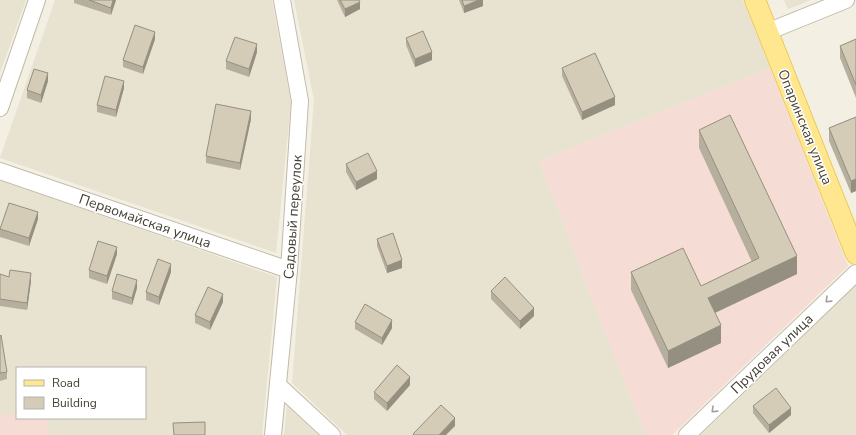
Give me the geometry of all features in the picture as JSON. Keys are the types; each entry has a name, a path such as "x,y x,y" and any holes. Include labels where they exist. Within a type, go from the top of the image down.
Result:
{"main road":[{"name":"Опаринская улица","path":"755,0 856,254"}],"street":[{"path":"0,108 37,0"},
{"name":"Садовый переулок","path":"273,435 289,270 300,102 282,0"},
{"path":"767,32 846,0"},
{"name":"Первомайская улица","path":"0,171 289,270"},
{"name":"Прудовая улица","path":"687,435 856,273"},
{"path":"278,385 332,435"}],"shaded area":[{"path":"0,0 26,0 0,73"},
{"path":"55,0 272,0 291,102 276,253 0,158"},
{"path":"294,0 743,0 770,68 539,161 645,435 347,435 292,383 314,100"},
{"path":"784,0 811,0 788,9"},
{"path":"770,68 848,266 672,435 645,435 539,161"},
{"path":"0,180 277,277 262,435 0,435"},
{"path":"856,285 856,435 701,435"},
{"path":"287,406 318,435 284,435"},
{"path":"16,413 16,419 47,419 50,435 0,435 1,415"}],"building":[{"path":"89,0 113,0 111,8"},
{"path":"340,0 359,0 360,2 345,9"},
{"path":"462,0 479,0 464,6"},
{"path":"135,25 155,32 143,67 123,60"},
{"path":"423,31 432,52 415,59 406,38"},
{"path":"235,37 257,44 249,69 226,61"},
{"path":"856,39 856,85 840,46"},
{"path":"595,53 615,97 582,112 562,68"},
{"path":"34,69 48,73 41,95 27,90"},
{"path":"105,76 124,81 116,110 97,105"},
{"path":"216,104 251,111 240,163 206,156"},
{"path":"730,115 797,256 708,298 721,325 668,351 631,272 683,248 701,286 759,258 699,130"},
{"path":"856,117 856,179 851,181 829,128"},
{"path":"368,153 377,171 356,182 346,164"},
{"path":"9,203 38,212 29,238 0,229"},
{"path":"393,233 402,260 387,266 377,239"},
{"path":"98,241 117,247 107,276 89,270"},
{"path":"158,259 171,264 159,297 146,292"},
{"path":"10,270 31,273 27,303 0,299 0,274 9,277"},
{"path":"117,274 137,280 132,298 112,291"},
{"path":"505,277 534,308 520,321 491,291"},
{"path":"208,287 223,294 210,322 195,315"},
{"path":"365,304 392,320 382,338 355,322"},
{"path":"1,335 7,372 0,373 0,336"},
{"path":"397,365 410,377 387,403 374,392"},
{"path":"776,388 791,408 769,425 753,406"},
{"path":"441,405 455,418 439,435 414,435 413,434"},
{"path":"205,422 205,435 174,435 173,423"}]}
